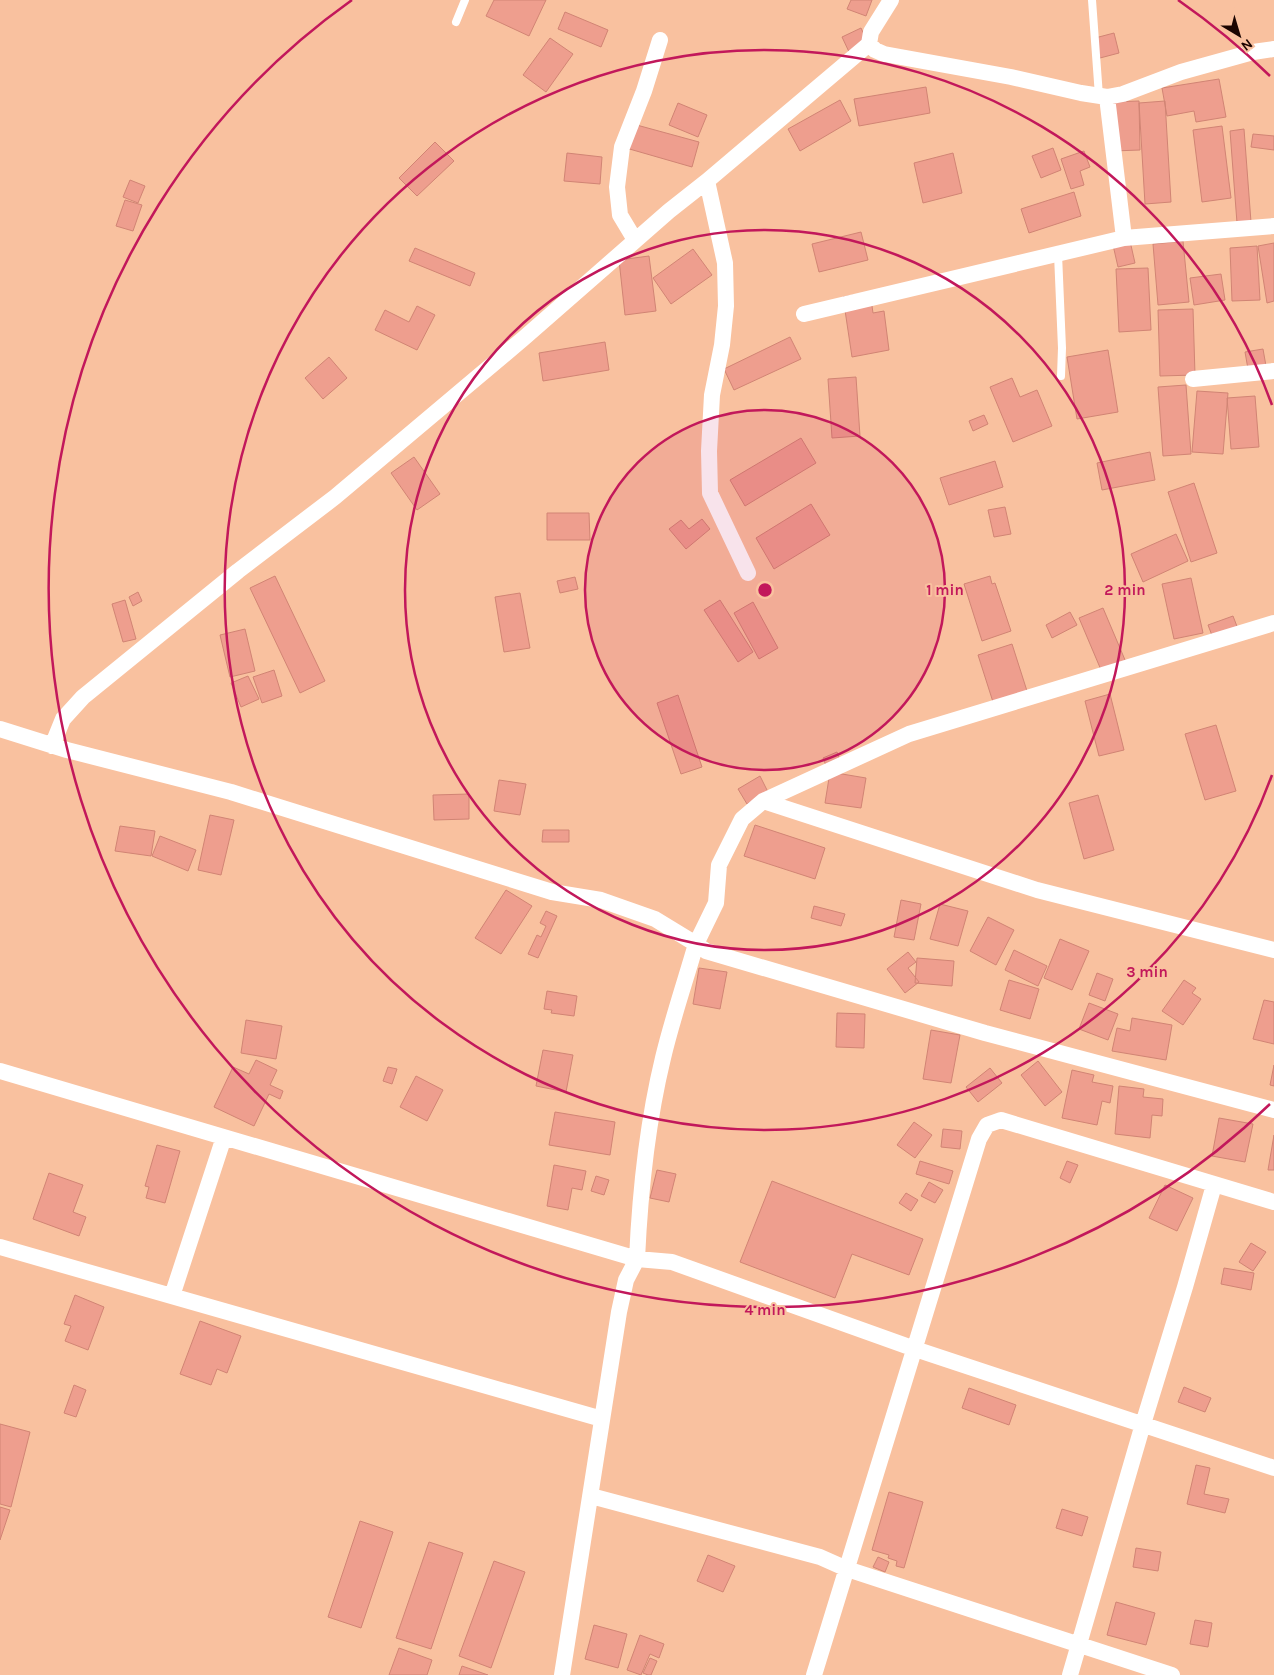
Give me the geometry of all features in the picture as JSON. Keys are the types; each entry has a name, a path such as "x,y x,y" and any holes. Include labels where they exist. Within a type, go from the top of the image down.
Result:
{"street":[{"path":"52,746 63,719 83,697 238,571 335,497 524,338 669,211 707,182 869,44 871,32 891,0"},
{"path":"636,240 620,215 617,187 622,147 644,91 660,40"},
{"path":"869,44 875,50 884,54 1011,76 1081,94 1103,97 1123,94 1180,72 1253,52 1274,49"},
{"path":"1103,97 1124,238"},
{"path":"707,182 725,263 726,306 722,345 712,395 709,451 710,493 748,573"},
{"path":"804,314 1124,238 1274,226"},
{"path":"1193,379 1274,371"},
{"path":"562,1675 622,1296 626,1280 637,1259 639,1209 645,1157 663,1058 696,944 716,903 719,865 742,819 763,801 909,734 1274,623"},
{"path":"0,729 52,746 231,792 552,892 601,900 655,919 706,951 985,1034 1274,1110"},
{"path":"763,801 1037,890 1274,950"},
{"path":"0,1070 637,1259 672,1262 915,1349 1274,1468"},
{"path":"814,1675 979,1139 987,1125 1001,1120 1274,1202"},
{"path":"172,1296 224,1137"},
{"path":"1070,1675 1214,1185"},
{"path":"0,1247 602,1419"},
{"path":"590,1496 820,1557 846,1569 1172,1675"}],"lane":[{"path":"456,22 465,0"},
{"path":"1092,0 1103,97"},
{"path":"1058,254 1062,348 1061,376"}],"building":[{"path":"494,0 546,0 529,36 486,16"},
{"path":"851,0 872,0 866,16 847,9"},
{"path":"565,12 608,30 601,47 558,29"},
{"path":"861,28 869,45 850,54 842,37"},
{"path":"1114,33 1119,53 1100,58 1095,38"},
{"path":"550,38 573,54 546,92 523,75"},
{"path":"1219,79 1226,117 1196,122 1194,111 1167,116 1162,88"},
{"path":"926,87 930,113 859,126 854,99"},
{"path":"840,100 851,121 800,151 788,129"},
{"path":"1139,101 1140,150 1113,151 1113,102"},
{"path":"1165,101 1171,202 1145,204 1139,103"},
{"path":"678,103 707,115 698,137 669,125"},
{"path":"633,124 699,142 692,167 626,148"},
{"path":"1222,126 1231,198 1202,202 1193,130"},
{"path":"1244,129 1251,222 1237,223 1230,131"},
{"path":"1253,134 1274,136 1274,150 1251,147"},
{"path":"435,142 454,161 417,196 399,178"},
{"path":"1053,148 1061,170 1041,178 1032,156"},
{"path":"1084,151 1090,167 1080,171 1084,185 1071,189 1061,159"},
{"path":"567,153 602,157 600,184 564,181"},
{"path":"953,153 962,193 923,203 914,163"},
{"path":"130,180 145,186 138,203 123,197"},
{"path":"1074,192 1081,216 1029,233 1021,209"},
{"path":"125,200 142,205 133,231 116,226"},
{"path":"861,232 868,260 819,272 812,244"},
{"path":"1130,241 1135,263 1118,267 1113,245"},
{"path":"1183,241 1189,302 1158,305 1153,244"},
{"path":"1274,243 1274,301 1267,303 1258,246"},
{"path":"1257,246 1260,300 1232,301 1230,248"},
{"path":"415,248 475,273 470,286 409,261"},
{"path":"693,249 712,275 671,304 653,278"},
{"path":"649,256 656,311 625,315 619,260"},
{"path":"1148,268 1151,330 1119,332 1116,269"},
{"path":"1221,274 1225,300 1194,305 1190,278"},
{"path":"870,292 873,313 884,311 889,350 852,357 843,297"},
{"path":"417,306 435,315 417,350 375,330 385,310 409,322"},
{"path":"1193,309 1195,375 1160,376 1158,310"},
{"path":"790,337 801,359 734,390 724,369"},
{"path":"605,342 609,370 543,381 539,353"},
{"path":"1263,349 1266,366 1248,369 1245,352"},
{"path":"1108,350 1118,412 1077,419 1067,357"},
{"path":"329,357 347,378 323,399 305,378"},
{"path":"856,377 860,436 832,438 828,379"},
{"path":"1012,378 1020,397 1037,390 1052,426 1013,442 990,387"},
{"path":"1186,385 1191,454 1163,456 1158,387"},
{"path":"1197,391 1228,393 1223,454 1192,452"},
{"path":"1255,396 1259,447 1231,449 1227,398"},
{"path":"984,415 988,424 973,431 969,421"},
{"path":"801,438 816,463 745,506 730,480"},
{"path":"1150,452 1155,480 1102,490 1097,463"},
{"path":"414,457 440,494 417,510 391,473"},
{"path":"995,461 1003,487 949,505 940,478"},
{"path":"1194,483 1217,553 1191,562 1168,492"},
{"path":"811,504 830,535 774,569 756,538"},
{"path":"1005,507 1011,534 994,537 988,510"},
{"path":"547,513 589,513 590,540 547,540"},
{"path":"702,519 710,529 686,549 669,529 681,520 689,529"},
{"path":"1176,534 1188,561 1143,582 1131,554"},
{"path":"275,576 325,681 300,693 250,588"},
{"path":"990,576 992,584 995,583 1011,631 982,641 964,584"},
{"path":"575,577 578,589 560,593 557,581"},
{"path":"1191,578 1203,633 1174,639 1162,584"},
{"path":"138,592 142,601 133,606 129,597"},
{"path":"520,593 530,648 504,652 495,597"},
{"path":"125,600 136,639 123,642 112,604"},
{"path":"720,600 753,652 738,662 704,610"},
{"path":"753,602 778,648 759,659 734,613"},
{"path":"1103,608 1128,667 1104,677 1079,618"},
{"path":"1070,612 1077,625 1052,638 1046,625"},
{"path":"1233,616 1238,629 1213,638 1208,625"},
{"path":"245,629 255,671 230,677 220,635"},
{"path":"1012,644 1027,691 993,702 978,655"},
{"path":"274,670 282,696 262,703 253,677"},
{"path":"248,676 259,699 241,707 231,683"},
{"path":"1110,694 1124,750 1099,756 1085,701"},
{"path":"678,695 702,767 681,774 657,703"},
{"path":"1216,725 1236,791 1205,800 1185,734"},
{"path":"837,752 843,768 829,773 823,758"},
{"path":"830,772 866,778 861,808 825,803"},
{"path":"760,776 768,792 747,804 738,789"},
{"path":"499,780 526,784 520,815 494,811"},
{"path":"469,794 469,819 434,820 433,795"},
{"path":"1098,795 1114,850 1084,859 1069,803"},
{"path":"210,815 234,820 221,875 198,870"},
{"path":"755,825 825,848 815,879 744,856"},
{"path":"120,826 155,831 151,856 115,851"},
{"path":"543,830 569,830 569,842 542,842"},
{"path":"160,836 196,850 188,871 152,856"},
{"path":"506,890 532,906 501,954 475,938"},
{"path":"901,900 921,904 914,940 894,937"},
{"path":"940,904 968,911 958,946 930,939"},
{"path":"814,906 845,914 841,926 811,918"},
{"path":"546,911 557,916 538,958 528,954 537,935 541,937 546,926 540,923"},
{"path":"988,917 1014,930 996,965 970,951"},
{"path":"1060,939 1089,951 1072,990 1044,978"},
{"path":"1014,950 1047,966 1038,986 1005,970"},
{"path":"908,952 916,962 908,968 919,982 905,993 887,969"},
{"path":"917,958 954,961 952,986 915,983"},
{"path":"699,968 727,972 720,1009 693,1004"},
{"path":"1097,973 1113,979 1105,1001 1089,995"},
{"path":"1009,980 1039,989 1030,1019 1000,1010"},
{"path":"1184,980 1196,988 1192,993 1201,999 1183,1025 1162,1011"},
{"path":"547,991 577,996 574,1016 551,1013 552,1010 544,1009"},
{"path":"1264,1000 1274,1002 1274,1044 1253,1039"},
{"path":"1089,1003 1118,1014 1108,1040 1079,1029"},
{"path":"837,1013 865,1014 864,1048 836,1047"},
{"path":"1132,1018 1172,1025 1166,1060 1112,1051 1117,1028 1130,1031"},
{"path":"246,1020 282,1026 276,1059 241,1053"},
{"path":"931,1030 960,1035 951,1083 923,1079"},
{"path":"543,1050 573,1055 566,1092 536,1086"},
{"path":"256,1060 277,1070 270,1085 283,1091 280,1099 269,1094 254,1126 214,1107 233,1067 249,1074"},
{"path":"1038,1061 1062,1092 1045,1106 1021,1075"},
{"path":"1274,1065 1274,1086 1270,1085"},
{"path":"388,1067 397,1069 392,1084 383,1081"},
{"path":"990,1068 1002,1083 978,1102 966,1087"},
{"path":"1072,1070 1094,1075 1092,1082 1113,1086 1110,1103 1102,1101 1097,1125 1062,1118"},
{"path":"416,1076 443,1090 427,1121 400,1107"},
{"path":"1119,1086 1144,1089 1143,1097 1163,1099 1162,1116 1152,1115 1150,1138 1115,1134"},
{"path":"555,1112 615,1122 610,1155 549,1145"},
{"path":"1219,1118 1253,1124 1245,1162 1212,1156"},
{"path":"914,1122 932,1135 915,1158 897,1145"},
{"path":"943,1129 962,1131 960,1149 941,1147"},
{"path":"1274,1135 1274,1170 1268,1170"},
{"path":"157,1145 180,1151 165,1203 146,1198 149,1187 145,1186"},
{"path":"920,1161 953,1171 949,1184 916,1174"},
{"path":"1067,1161 1078,1165 1070,1183 1060,1178"},
{"path":"554,1165 586,1171 582,1190 572,1188 568,1210 547,1206"},
{"path":"657,1170 676,1174 669,1202 650,1198"},
{"path":"49,1173 83,1185 73,1212 86,1217 79,1236 33,1219"},
{"path":"596,1176 609,1180 604,1195 591,1191"},
{"path":"772,1181 923,1239 909,1275 852,1254 835,1298 740,1262"},
{"path":"929,1182 943,1190 935,1203 921,1196"},
{"path":"1165,1185 1193,1198 1177,1231 1149,1218"},
{"path":"906,1193 918,1200 911,1211 899,1203"},
{"path":"1251,1243 1266,1252 1253,1271 1239,1262"},
{"path":"1224,1268 1254,1273 1251,1290 1221,1284"},
{"path":"75,1295 104,1307 88,1350 65,1341 71,1326 64,1324"},
{"path":"200,1321 241,1336 227,1373 217,1369 211,1385 180,1374"},
{"path":"74,1385 86,1390 76,1417 64,1413"},
{"path":"1184,1387 1211,1398 1205,1412 1178,1402"},
{"path":"969,1388 1016,1405 1009,1425 962,1408"},
{"path":"0,1424 30,1432 11,1507 0,1504"},
{"path":"1196,1465 1210,1468 1204,1494 1229,1499 1225,1513 1187,1504"},
{"path":"889,1492 923,1502 904,1568 896,1566 897,1561 888,1558 889,1555 872,1550"},
{"path":"0,1507 10,1510 0,1540"},
{"path":"1062,1509 1088,1517 1082,1536 1056,1528"},
{"path":"360,1521 393,1532 361,1628 328,1617"},
{"path":"429,1542 463,1553 431,1649 396,1638"},
{"path":"1136,1548 1161,1552 1158,1571 1133,1567"},
{"path":"708,1555 735,1566 723,1592 697,1581"},
{"path":"878,1557 889,1562 885,1572 873,1567"},
{"path":"494,1561 525,1572 491,1668 459,1656"},
{"path":"1116,1602 1155,1613 1146,1645 1107,1635"},
{"path":"1195,1620 1212,1623 1208,1647 1190,1644"},
{"path":"594,1625 627,1634 618,1668 585,1659"},
{"path":"640,1635 664,1644 659,1658 650,1654 641,1675 627,1670"},
{"path":"399,1648 432,1660 427,1675 389,1675"},
{"path":"650,1658 657,1661 651,1675 648,1675 643,1673"},
{"path":"462,1666 488,1675 459,1675"}]}
